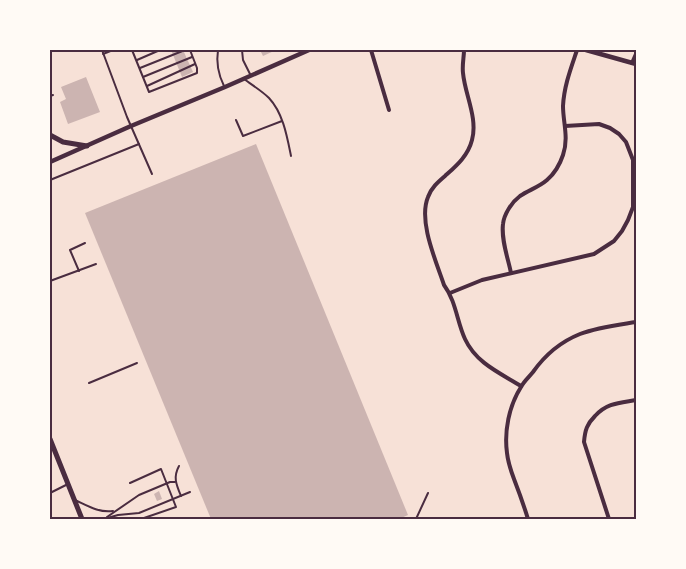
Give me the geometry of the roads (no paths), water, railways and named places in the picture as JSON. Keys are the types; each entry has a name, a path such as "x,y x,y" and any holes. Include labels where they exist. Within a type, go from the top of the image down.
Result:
{"main road":[{"path":"50,135 63,142 87,146"},
{"path":"50,439 82,519"}],"street":[{"path":"50,162 309,50"},
{"path":"371,50 389,110"},
{"path":"464,50 463,72 474,123 471,142 468,151 460,161 434,186 428,197 425,225 444,285 450,293 465,339 483,363 521,386"},
{"path":"511,273 503,236 505,217 513,202 549,179 563,157 566,147 563,108 564,93 577,50"},
{"path":"586,50 634,64 636,54"},
{"path":"450,293 482,280 594,254 614,241 622,231 633,207 632,160 626,142 614,131 599,124 565,126"},
{"path":"528,519 510,468 506,438 511,409 521,386 551,351 564,342 599,328 636,322"},
{"path":"609,519 584,442 584,432 588,424 602,408 636,400"}],"lane":[{"path":"102,50 131,126 152,174"},
{"path":"103,54 113,50"},
{"path":"132,50 149,92 195,74 197,71 190,50"},
{"path":"137,60 160,50"},
{"path":"140,68 185,50"},
{"path":"218,50 217,66 220,79 225,87"},
{"path":"242,50 243,60 250,76"},
{"path":"143,77 192,57"},
{"path":"146,86 195,64"},
{"path":"244,79 271,100 282,121 292,156"},
{"path":"236,120 243,136 282,121"},
{"path":"50,180 139,144"},
{"path":"79,271 70,250 85,243"},
{"path":"50,281 96,264"},
{"path":"89,383 137,363"},
{"path":"179,466 175,475 175,482 180,496"},
{"path":"130,483 161,469 176,507 144,518"},
{"path":"104,519 139,495 175,482"},
{"path":"50,493 68,484"},
{"path":"104,519 139,512 190,492"},
{"path":"416,519 428,493"},
{"path":"75,500 104,512 115,511"}]}
